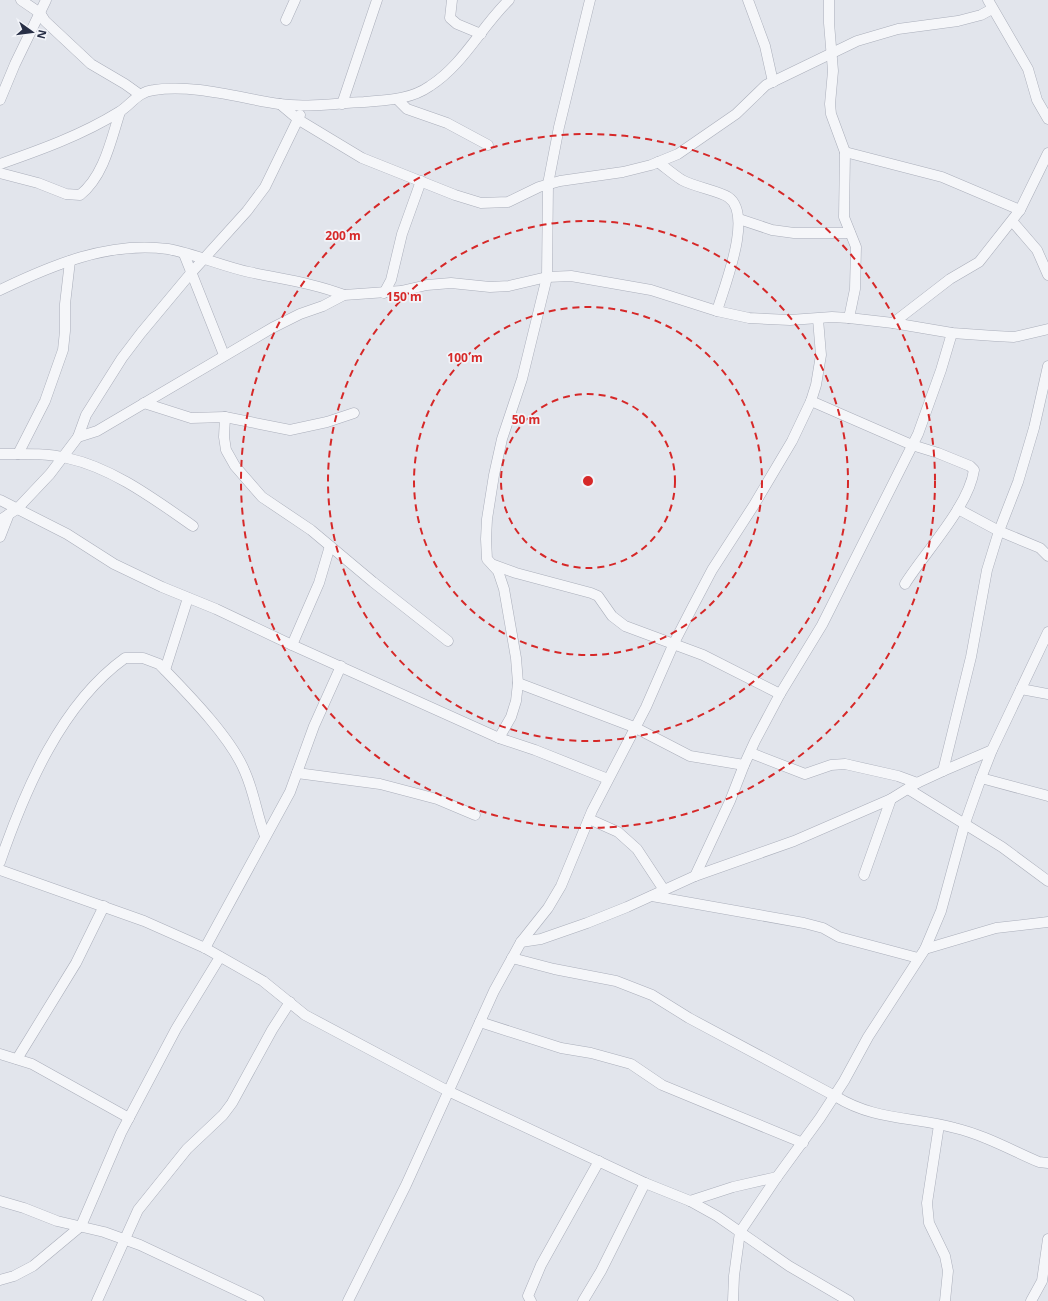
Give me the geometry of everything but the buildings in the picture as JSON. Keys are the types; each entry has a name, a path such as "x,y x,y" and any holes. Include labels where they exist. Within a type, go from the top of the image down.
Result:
{"street":[{"path":"21,0 40,13 45,21 91,64 125,84 138,94"},
{"path":"0,100 15,64 46,0"},
{"path":"286,20 295,0"},
{"path":"342,104 377,0"},
{"path":"452,0 450,18 457,24 481,34"},
{"path":"0,164 38,151 120,112 138,94 153,90 181,89 242,96 280,104 303,105 342,104 404,99 431,86 451,70 509,0"},
{"path":"499,738 511,717 516,700 518,683 516,658 504,589 498,571 487,559 486,539 494,475 502,439 522,379 548,277 548,184 559,126 590,0"},
{"path":"748,0 765,46 773,82"},
{"path":"829,0 829,23 833,71 830,104 831,114 845,152 844,218 856,247 855,290 849,318"},
{"path":"280,104 299,120 362,158 455,195 481,203 508,202 548,184 573,178 623,172 658,162 678,154 736,114 766,85 832,52 857,41 898,29 958,21 981,15 990,4 1028,69 1037,100 1048,119"},
{"path":"397,99 408,109 447,123 488,145"},
{"path":"0,520 13,512 50,474 78,437 86,415 122,358 140,333 191,273 247,211 265,187 299,120 303,105"},
{"path":"0,173 38,183 66,194 80,195 91,186 107,153 120,112"},
{"path":"845,152 942,177 1020,210"},
{"path":"893,323 950,279 979,262 1020,210 1048,152"},
{"path":"658,162 682,180 728,197 736,205 739,219 736,244 730,272 717,311"},
{"path":"384,293 391,280 402,234 422,181"},
{"path":"739,219 772,230 794,233 850,233"},
{"path":"1012,221 1037,250 1048,275"},
{"path":"0,290 45,269 98,252 123,248 152,248 169,250 249,272 328,289 344,294 384,293 427,285 451,283 490,287 509,286 548,277 571,276 628,285 665,294 717,311 749,318 790,320 832,317 849,318 893,323 952,333 1014,336 1048,329"},
{"path":"184,254 224,355"},
{"path":"18,454 45,401 63,350 66,331 65,304 70,261"},
{"path":"78,437 97,431 272,328 300,314 323,306 344,294"},
{"path":"348,1301 406,1185 494,991 521,942 548,908 561,886 589,819 655,687 674,643 712,570 754,505 792,441 811,401 821,355 818,319"},
{"path":"695,876 730,801 744,765 780,694 822,625 912,445 930,405 952,333"},
{"path":"942,771 971,657 987,570 999,531 1018,482 1034,428 1048,366"},
{"path":"811,401 912,445 938,453 970,466 974,470 973,476 958,509 905,584"},
{"path":"144,403 191,418 225,417 290,430 327,422 354,413"},
{"path":"225,417 224,437 226,450 235,466 262,497 292,519 311,530 448,642"},
{"path":"0,454 37,454 62,457 92,465 145,493 193,526"},
{"path":"0,500 13,512 68,534 114,564 292,646 341,666 499,738 535,750 608,779"},
{"path":"958,509 999,531 1040,548 1048,556"},
{"path":"0,537 13,512"},
{"path":"292,646 319,583 330,546"},
{"path":"492,564 516,573 598,596 612,616 625,626 703,655 780,694"},
{"path":"164,670 188,598"},
{"path":"733,1301 734,1276 740,1232 835,1096 868,1036 925,949 941,911 965,824 981,778 992,750 1048,632"},
{"path":"0,862 31,783 80,701 97,682 125,658 143,658 159,664 235,752 245,771 265,836"},
{"path":"204,948 290,792 314,726 341,666"},
{"path":"518,683 634,728 690,756 744,765"},
{"path":"1021,689 1048,694"},
{"path":"521,942 540,939 587,923 695,876 794,841 891,799 912,786 942,771 992,750"},
{"path":"751,753 806,774 831,765 845,764 898,776 965,824 1002,847 1048,882"},
{"path":"297,773 380,784 437,799 476,815"},
{"path":"981,778 1048,796"},
{"path":"864,875 891,799"},
{"path":"589,819 618,832 637,849 664,890"},
{"path":"0,870 144,921 234,963 263,981 305,1015 448,1091 646,1183 690,1201 740,1232 789,1266 849,1301"},
{"path":"652,896 804,923 823,928 839,937 918,958"},
{"path":"17,1059 76,963 104,906"},
{"path":"925,949 996,928 1048,922"},
{"path":"0,1280 33,1266 81,1226 129,1118 176,1029 220,957"},
{"path":"512,958 554,969 616,981 652,995 689,1018 852,1106 870,1112 939,1124 981,1136 1039,1162 1048,1163"},
{"path":"97,1301 138,1210 166,1173 187,1149 223,1115 232,1103 272,1030 290,1002"},
{"path":"480,1022 561,1048 591,1053 631,1064 662,1085 803,1143"},
{"path":"0,1054 32,1064 129,1118"},
{"path":"939,1124 926,1202 929,1223 945,1256 948,1271 945,1301"},
{"path":"531,1301 528,1296 541,1265 599,1161"},
{"path":"690,1201 733,1187 777,1177"},
{"path":"583,1301 601,1271 646,1183"},
{"path":"0,1201 24,1208 57,1221 104,1232 161,1254 260,1301"},
{"path":"1031,1301 1042,1281 1048,1239"}]}
